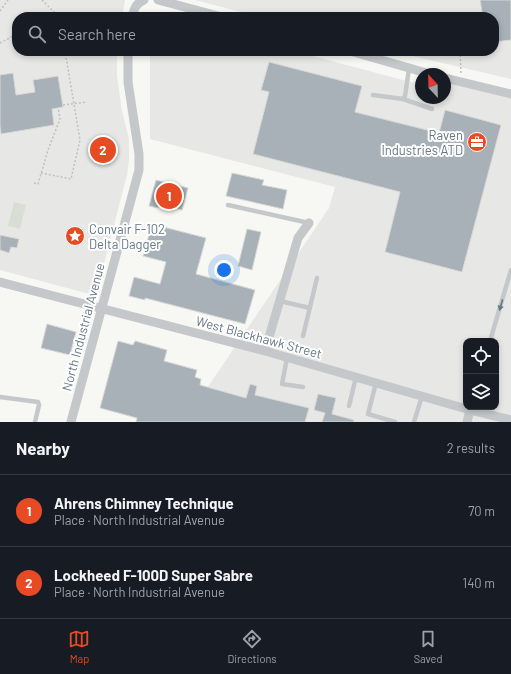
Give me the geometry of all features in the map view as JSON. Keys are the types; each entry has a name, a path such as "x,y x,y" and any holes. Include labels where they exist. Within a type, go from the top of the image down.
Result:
{"street":[{"path":"158,0 203,12"},
{"path":"134,12 141,1"},
{"name":"North Industrial Avenue","path":"71,422 139,170 139,154 128,82 128,56"},
{"path":"366,56 415,70"},
{"path":"451,79 511,94"},
{"path":"265,351 298,238 309,223"},
{"name":"West Blackhawk Street","path":"0,282 265,351 422,396 463,406"},
{"path":"467,422 470,410"},
{"name":"West Blackhawk Street","path":"478,410 511,420"}],"lane":[{"path":"403,99 405,96 409,69"},
{"path":"373,95 403,99 432,110"},
{"path":"228,205 309,223"},
{"path":"491,338 511,270"},
{"path":"304,336 317,278"},
{"path":"280,301 310,308"},
{"path":"287,358 282,384 303,388"},
{"path":"349,406 356,377"},
{"path":"376,383 368,414 395,422"},
{"path":"414,422 422,396"},
{"path":"0,397 38,402 39,405 35,422"}],"path":[{"path":"0,11 8,0"},
{"path":"42,0 53,12"},
{"path":"0,43 12,37"},
{"path":"41,173 71,179 80,140 66,56"},
{"path":"460,56 462,82"},
{"path":"63,105 87,102"},
{"path":"34,183 38,184 48,150 60,119 58,107"}],"shaded area":[{"path":"0,0 125,0 123,12 12,12 12,56 117,56 117,76 122,111 129,139 129,160 127,175 97,291 93,295 0,270"},
{"path":"195,0 511,0 511,79 412,56 499,56 499,12 241,12"},
{"path":"150,56 313,56 414,83 415,82 415,104 451,104 451,84 511,91 511,422 184,422 329,208 335,187 150,139"},
{"path":"14,202 26,205 20,229 8,226"}],"building":[{"path":"480,0 511,0 511,40 499,41 499,12 482,12"},
{"path":"269,62 362,86 355,112 439,133 445,110 501,125 462,272 385,252 400,192 253,154 269,92 261,90"},
{"path":"13,73 16,95 35,92 33,80 58,76 63,107 52,109 54,125 1,134 0,75"},
{"path":"232,173 264,180 262,185 287,190 283,209 226,196"},
{"path":"156,180 188,188 182,210 159,204 158,208 149,206"},
{"path":"152,224 206,238 196,274 255,290 245,324 145,298 145,300 129,296 134,277 160,284 166,262 143,256"},
{"path":"247,229 261,232 252,270 238,266"},
{"path":"0,235 19,239 17,248 11,247 9,253 0,250"},
{"path":"47,324 76,332 70,355 41,348"},
{"path":"118,341 133,345 135,341 167,350 164,361 197,370 195,377 201,379 200,385 246,398 250,384 257,386 255,395 309,408 305,422 136,422 137,418 100,408"},
{"path":"318,394 336,398 332,414 354,420 353,422 322,422 325,413 314,410"}],"place":[{"name":"Raven Industries ATD","path":"477,142"},
{"name":"Lockheed F-100D Super Sabre","path":"103,150"},
{"name":"Ahrens Chimney Technique","path":"169,196"},
{"name":"Convair F-102 Delta Dagger","path":"75,236"}]}
